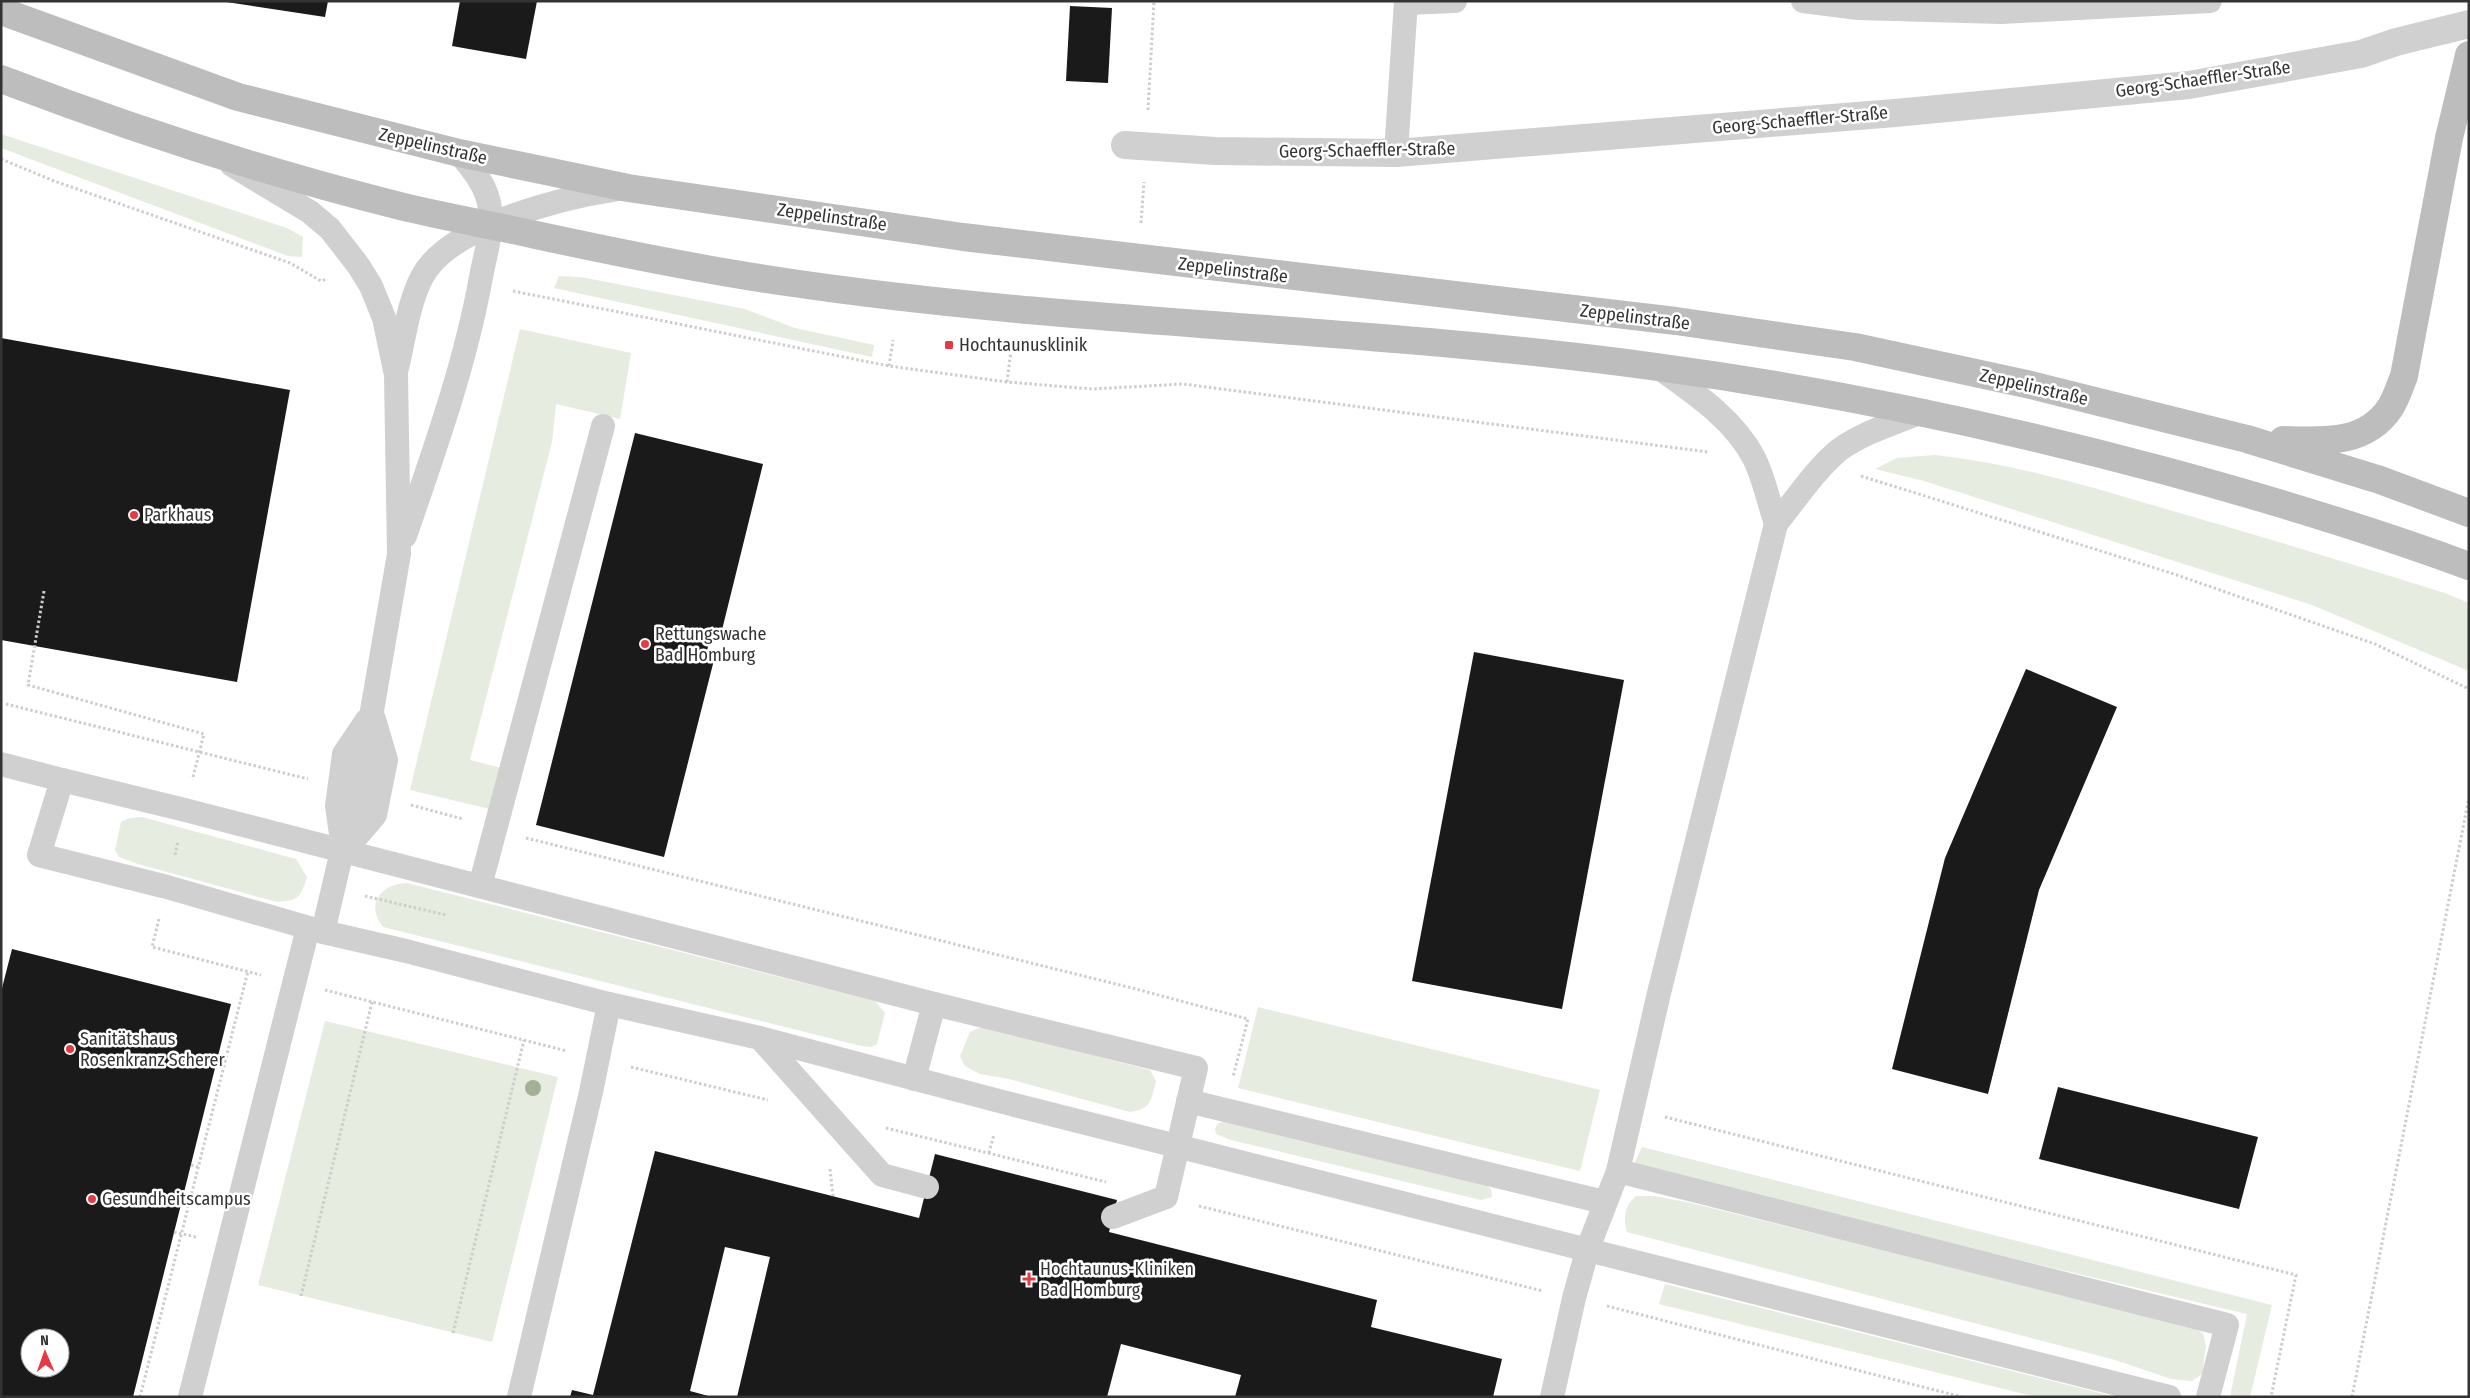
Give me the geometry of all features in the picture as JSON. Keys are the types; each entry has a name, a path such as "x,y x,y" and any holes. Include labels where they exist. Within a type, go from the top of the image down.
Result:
{"main road":[{"name":"Zeppelinstraße","path":"1,11 238,96 459,153 628,188 963,237 1676,322 1855,347 2031,385 2247,439 2380,480 2469,513"},
{"path":"2247,439 2325,442 2350,438 2370,430 2390,408 2404,376 2449,138 2469,55"},
{"path":"1,79 102,118 217,156 406,208 662,262 787,282 934,301 1115,318 1480,347 1658,367 1924,411 2078,447 2266,498 2390,537 2469,566"}],"street":[{"name":"Georg-Schaeffler-Straße","path":"1125,145 1216,151 1396,153 1895,113 2189,85 2361,54 2396,42 2469,24"}],"lane":[{"path":"1396,153 1406,2 1455,1"},
{"path":"1803,1 1858,8 2001,12 2210,1"},
{"path":"190,1397 316,930 344,851 372,712 399,554 451,401 480,282 491,225 490,207 486,192 474,170 459,153"},
{"path":"217,156 310,212 330,229 358,265 371,286 384,318 396,375 399,554"},
{"path":"396,375 415,298 423,276 438,255 449,245 491,225 545,205 586,194 628,188"},
{"path":"1658,367 1698,395 1733,428 1754,459 1776,524"},
{"path":"1552,1397 1574,1298 1588,1248 1604,1202 1618,1171 1631,1110 1776,524 1821,468 1840,450 1859,438 1924,411"},
{"path":"480,886 603,426"},
{"path":"344,851 337,806 344,754 372,712"},
{"path":"344,851 375,815 386,760 372,712"},
{"path":"1,764 934,1004 1196,1068 1166,1197 1113,1217"},
{"path":"62,780 39,855 167,887 316,930 406,951 609,1004 760,1038 914,1079 1588,1248 2169,1397"},
{"path":"518,1397 591,1092 609,1004"},
{"path":"914,1079 934,1004"},
{"path":"760,1038 882,1175 927,1186"},
{"path":"1188,1101 1604,1202"},
{"path":"1618,1171 2227,1325 2208,1397"}],"path":[{"path":"1,159 54,181 290,263 321,281 358,265"},
{"path":"480,282 534,297 889,366 1007,382 1092,389 1183,384 1716,454"},
{"path":"889,366 892,340"},
{"path":"1007,382 1011,352"},
{"path":"1858,475 2171,572 2375,644 2469,689"},
{"path":"44,591 28,685 204,734 200,752"},
{"path":"6,704 340,787"},
{"path":"378,797 495,829 1132,988 1248,1019 1232,1083"},
{"path":"2352,1397 2469,797"},
{"path":"140,1397 248,971"},
{"path":"301,1296 372,1002"},
{"path":"452,1333 524,1040"},
{"path":"1631,1110 1690,1122 2296,1275 2271,1397"},
{"path":"191,1165 198,1167"},
{"path":"174,1232 181,1234"}],"shaded area":[{"path":"1,134 287,228 303,237 302,257 288,256 1,148"},
{"path":"559,276 581,277 745,309 795,328 874,345 872,357 554,288"},
{"path":"520,329 631,353 620,419 556,404 552,442 470,760 501,768 494,810 410,790"},
{"path":"1935,455 1990,463 2072,482 2263,537 2445,593 2469,603 2469,671 2312,605 1924,481 1875,469 1897,458"},
{"path":"142,817 296,859 307,877 300,894 294,899 277,902 138,864 119,857 115,850 121,822 130,818"},
{"path":"407,883 875,1001 885,1013 877,1044 871,1047 861,1046 383,927 376,911 378,897 390,887"},
{"path":"1258,1007 1600,1090 1580,1171 1238,1088"},
{"path":"325,1021 558,1077 492,1342 258,1285"},
{"path":"978,1028 987,1028 1150,1070 1156,1081 1149,1103 1143,1109 1130,1112 1009,1079 980,1074 965,1066 960,1056 970,1032"},
{"path":"1224,1122 1486,1185 1491,1189 1492,1197 1481,1200 1231,1140 1216,1134 1215,1129 1218,1123"},
{"path":"1642,1147 2272,1305 2250,1397 2230,1397 2247,1314 1637,1169 1635,1162"},
{"path":"1636,1196 1654,1196 1691,1203 2192,1326 2203,1333 2206,1346 2202,1374 2192,1381 2171,1379 2115,1360 1627,1232 1625,1222 1627,1208"},
{"path":"1665,1284 2116,1397 2036,1397 1659,1304"}],"building":[{"path":"220,1 328,1 325,17"},
{"path":"460,1 537,1 526,59 452,46"},
{"path":"1070,6 1112,8 1108,83 1066,81"},
{"name":"Parkhaus","path":"1,338 290,390 237,682 1,640"},
{"name":"Rettungswache Bad Homburg","path":"635,433 763,464 722,630 713,628 705,658 714,660 664,857 536,825"},
{"path":"1474,652 1624,680 1562,1009 1412,981"},
{"path":"2026,669 2117,707 2039,890 1988,1094 1892,1069 1945,858"},
{"name":"Gesundheitscampus","path":"12,949 231,1004 133,1397 1,1397 1,992"},
{"path":"2058,1087 2258,1137 2239,1209 2039,1159"},
{"name":"Hochtaunus-Kliniken Bad Homburg","path":"655,1151 919,1218 935,1154 1117,1200 1109,1232 1377,1300 1371,1327 1502,1359 1493,1397 1235,1397 1241,1375 1121,1344 1107,1397 737,1397 770,1257 725,1247 690,1391 712,1397 570,1397 572,1390 593,1395"}],"place":[{"name":"Hochtaunusklinik","path":"949,345"},
{"name":"Parkhaus","path":"134,515"},
{"name":"Rettungswache Bad Homburg","path":"645,644"},
{"name":"Sanitätshaus Rosenkranz Scherer","path":"70,1049"},
{"name":"Gesundheitscampus","path":"92,1199"},
{"name":"Hochtaunus-Kliniken Bad Homburg","path":"1029,1279"}]}
